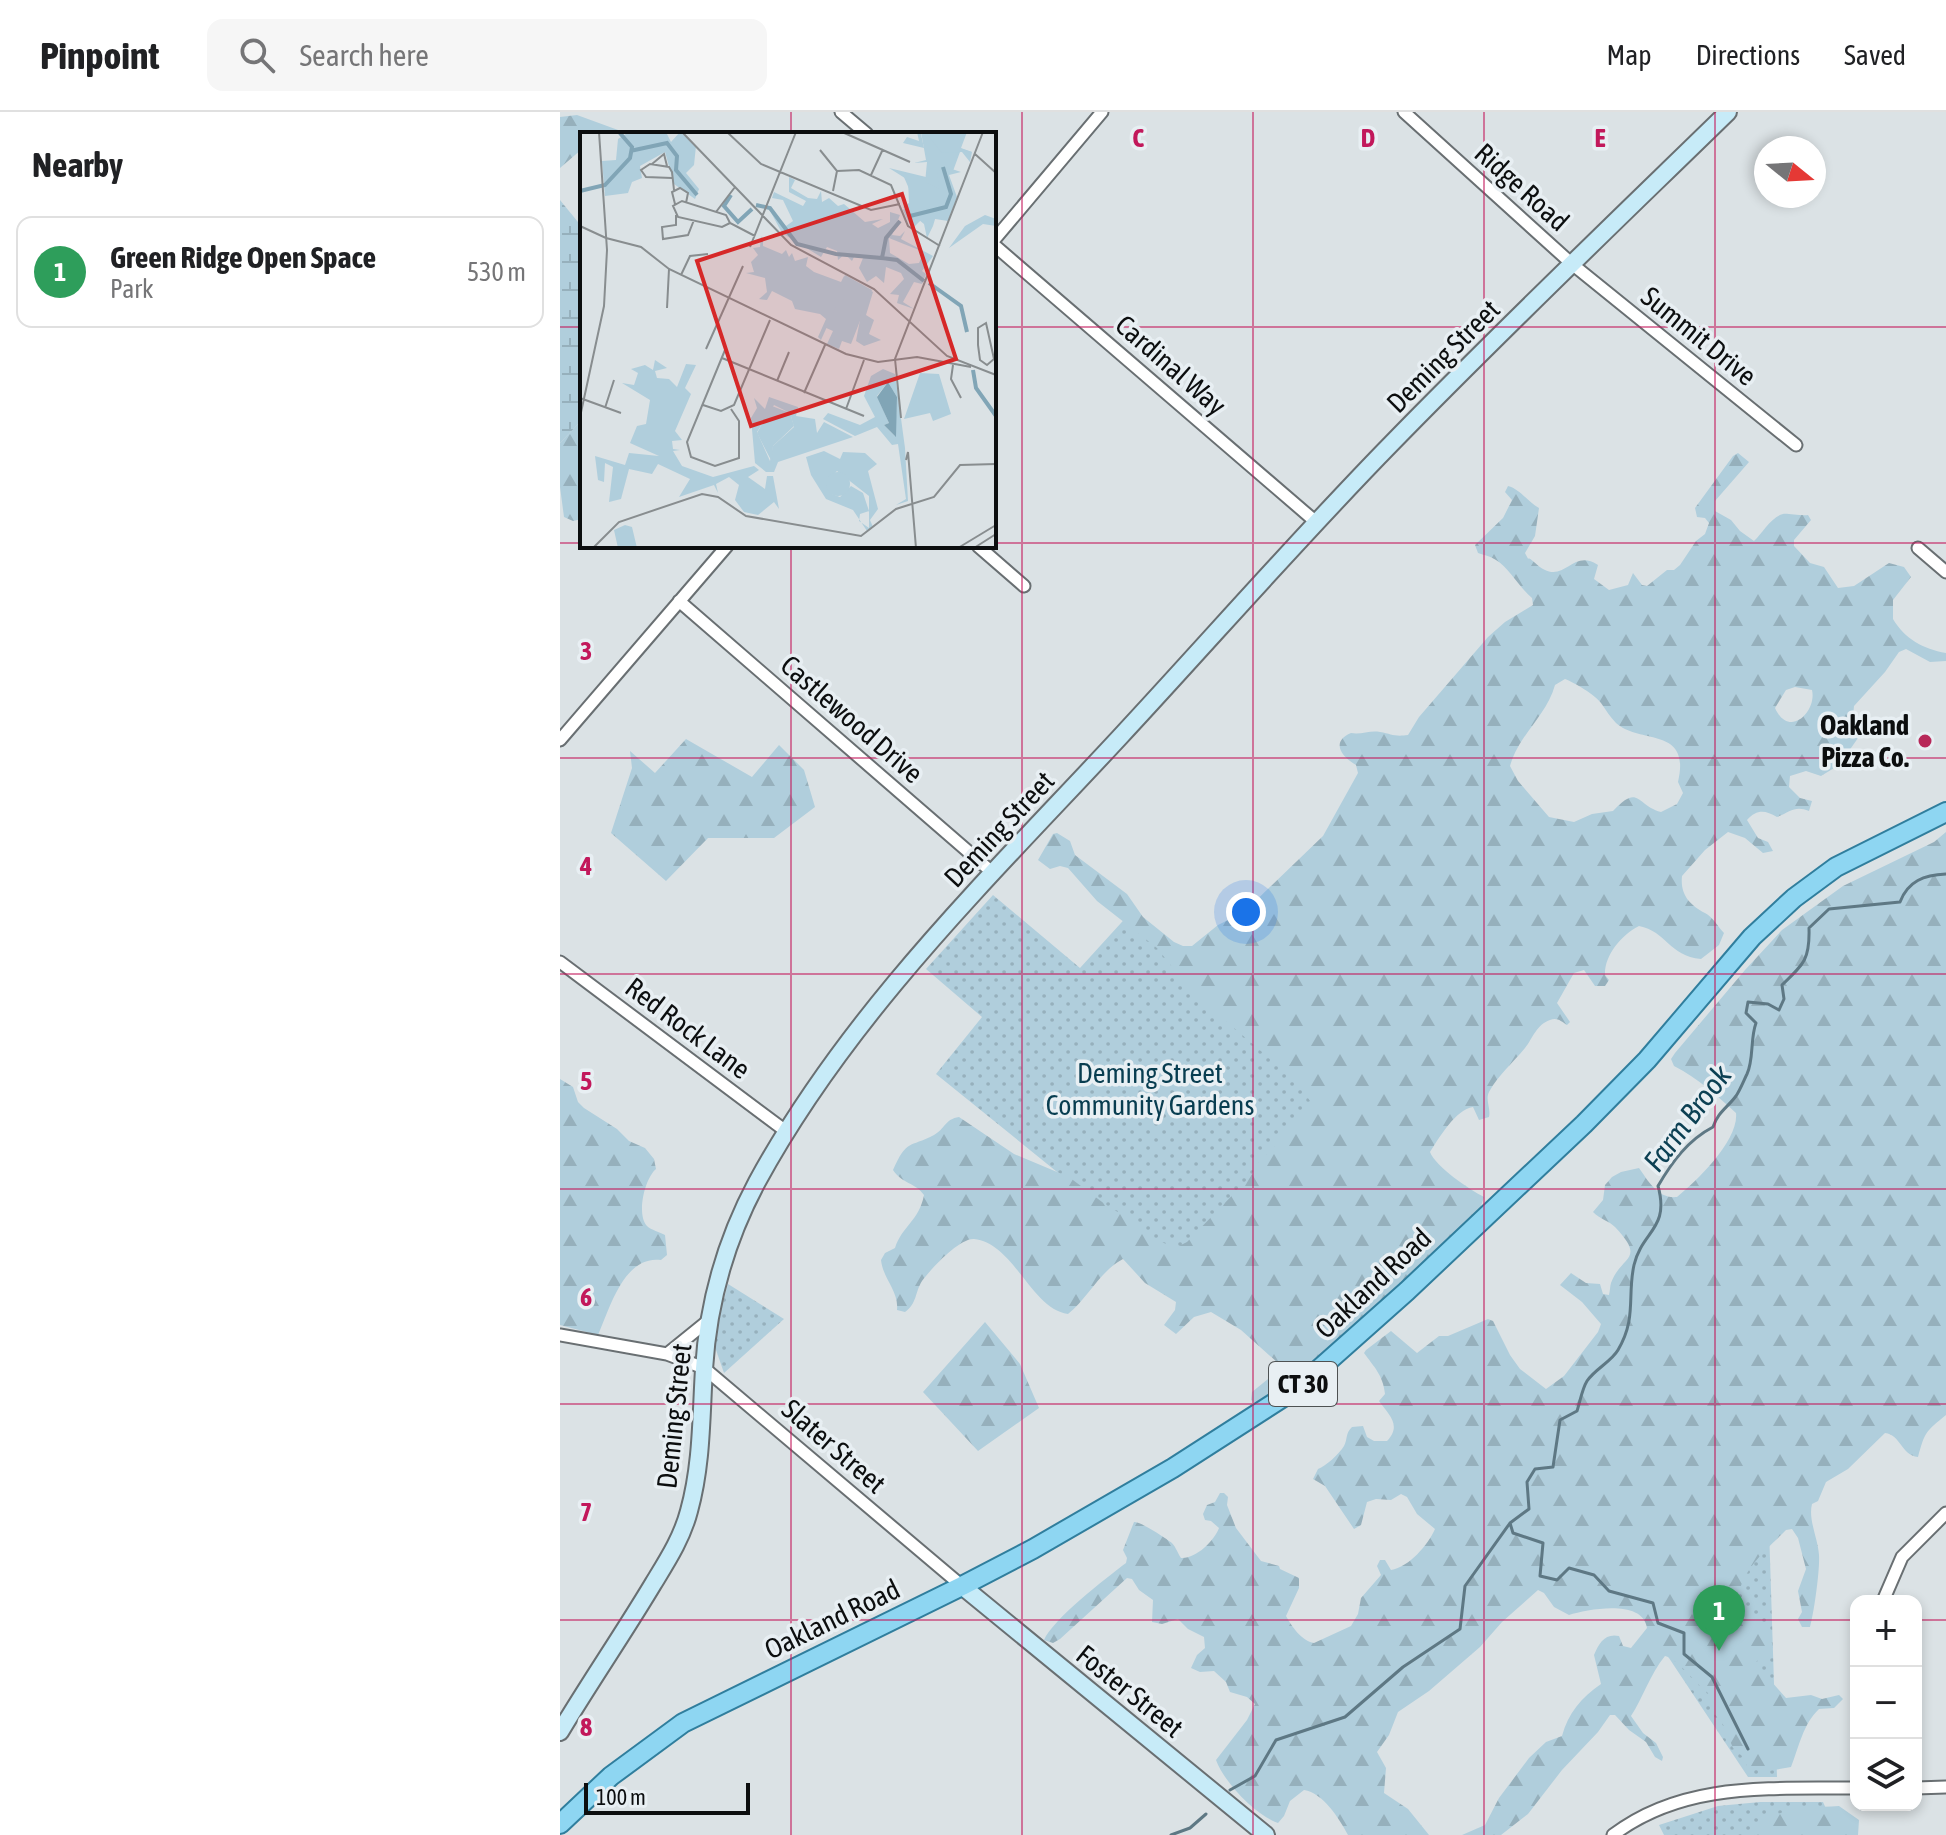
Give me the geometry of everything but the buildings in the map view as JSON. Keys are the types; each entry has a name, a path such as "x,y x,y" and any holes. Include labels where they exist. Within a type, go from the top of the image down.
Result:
{"main road":[{"name":"Oakland Road","path":"560,1824 611,1776 683,1723 962,1586 1173,1468 1299,1387 1407,1291 1584,1124 1647,1060 1752,937 1794,898 1836,867 1946,812"}],"street":[{"path":"841,112 865,132"},
{"path":"996,240 1102,112"},
{"name":"Ridge Road","path":"1404,112 1572,264"},
{"name":"Deming Street","path":"560,1732 676,1547 697,1474 710,1320 716,1284 730,1238 756,1183 833,1061 869,1012 993,873 1316,522 1728,112"},
{"name":"Cardinal Way","path":"996,244 1316,522"},
{"name":"Summit Drive","path":"1572,264 1796,445"},
{"path":"560,740 725,548"},
{"path":"980,548 1024,586"},
{"path":"1918,548 1946,572"},
{"name":"Castlewood Drive","path":"679,601 993,873"},
{"name":"Red Rock Lane","path":"560,962 787,1132"},
{"path":"667,1354 710,1320"},
{"name":"Slater Street","path":"560,1335 667,1354 704,1368 962,1586"},
{"path":"1886,1595 1902,1557 1946,1513"},
{"name":"Foster Street","path":"962,1586 1266,1835"},
{"path":"1922,1788 1946,1787"},
{"path":"1613,1835 1630,1822 1693,1796 1744,1789 1850,1788"}],"green space":[{"path":"577,115 624,132 580,132 580,151 560,168 560,117"},
{"path":"560,200 580,225 580,422 560,443"},
{"path":"580,422 580,519 573,521 564,517 560,443"},
{"path":"1738,453 1749,462 1715,501 1715,511 1731,520 1754,541 1779,516 1808,515 1811,520 1794,540 1794,546 1810,563 1824,567 1838,588 1854,586 1889,563 1904,567 1911,577 1893,600 1893,619 1915,642 1946,653 1946,661 1930,662 1906,649 1899,652 1854,706 1853,717 1863,731 1839,765 1821,776 1806,771 1790,776 1789,787 1800,798 1812,801 1809,811 1796,809 1777,817 1761,812 1747,820 1758,838 1768,842 1773,851 1763,853 1745,838 1728,832 1705,850 1682,876 1687,899 1724,933 1719,945 1701,959 1690,957 1674,949 1656,933 1639,926 1620,940 1607,961 1605,975 1609,980 1605,986 1595,986 1584,970 1574,973 1557,1003 1570,1022 1567,1025 1552,1019 1541,1025 1489,1092 1489,1117 1479,1120 1473,1107 1460,1113 1430,1152 1446,1171 1484,1197 1480,1209 1299,1382 1257,1404 1251,1400 1252,1392 1278,1371 1278,1363 1241,1330 1211,1312 1194,1317 1176,1334 1164,1325 1175,1310 1176,1302 1145,1283 1123,1259 1108,1270 1068,1314 1055,1310 1043,1301 1012,1263 988,1243 968,1240 945,1256 926,1276 909,1309 905,1312 897,1310 896,1297 881,1260 885,1253 895,1248 922,1204 924,1195 893,1170 906,1149 934,1135 951,1120 959,1117 1014,1154 1069,1177 1110,1208 1136,1221 1157,1241 1177,1247 1187,1242 1250,1177 1297,1115 1313,1105 1295,1080 1193,993 1157,948 1097,901 1068,868 1060,866 1050,869 1038,860 1053,834 1057,833 1070,841 1075,855 1127,894 1143,917 1174,942 1192,946 1218,925 1244,912 1323,836 1358,773 1356,765 1340,749 1345,737 1351,733 1373,732 1408,735 1419,717 1488,637 1533,605 1532,598 1505,568 1494,559 1478,553 1475,545 1503,518 1512,500 1505,492 1508,486 1539,508 1535,536 1525,553 1528,559 1553,572 1573,563 1588,561 1598,565 1594,579 1609,590 1628,585 1633,573 1642,585 1647,586 1667,570 1674,570 1680,565 1696,541 1705,534 1709,523 1705,518 1697,517 1695,508","holes":["1565,679 1594,696 1616,723 1626,730 1671,745 1677,752 1680,764 1678,782 1683,793 1677,804 1661,812 1633,797 1613,811 1592,814 1574,822 1549,817 1518,781 1510,766 1555,685","1795,687 1812,690 1812,698 1806,714 1794,722 1781,717 1775,708 1786,690"]},
{"path":"686,739 752,777 779,745 804,770 815,807 774,838 708,838 666,881 611,833 632,768 630,751 655,773"},
{"path":"1946,832 1946,1415 1927,1433 1918,1457 1908,1453 1895,1437 1885,1433 1848,1469 1826,1482 1811,1510 1819,1562 1810,1627 1802,1627 1798,1619 1802,1612 1798,1591 1806,1569 1798,1538 1792,1529 1786,1530 1761,1555 1742,1584 1738,1607 1761,1624 1772,1642 1773,1648 1756,1662 1765,1678 1786,1698 1811,1695 1822,1699 1839,1695 1843,1699 1834,1708 1819,1709 1814,1715 1805,1729 1791,1767 1768,1771 1748,1768 1711,1709 1708,1693 1665,1656 1631,1716 1643,1733 1656,1743 1662,1761 1655,1757 1646,1742 1615,1715 1610,1715 1528,1814 1501,1835 1462,1835 1485,1825 1499,1798 1529,1758 1546,1742 1562,1736 1576,1707 1601,1684 1594,1655 1603,1640 1619,1636 1623,1646 1631,1648 1647,1628 1636,1613 1614,1608 1569,1615 1554,1607 1538,1590 1502,1622 1480,1647 1429,1691 1398,1712 1389,1735 1377,1752 1386,1768 1384,1793 1408,1809 1429,1835 1348,1835 1330,1807 1311,1792 1304,1790 1290,1801 1278,1823 1250,1805 1233,1787 1216,1760 1247,1720 1255,1704 1247,1697 1230,1692 1226,1682 1214,1671 1200,1672 1191,1668 1197,1655 1205,1648 1204,1637 1188,1629 1178,1619 1162,1624 1152,1622 1153,1600 1139,1590 1132,1579 1127,1578 1060,1639 1053,1643 1044,1640 1069,1610 1126,1563 1123,1550 1134,1522 1146,1526 1173,1544 1181,1558 1193,1556 1217,1533 1219,1528 1205,1520 1203,1514 1207,1505 1215,1502 1220,1493 1228,1497 1227,1505 1236,1528 1261,1561 1279,1566 1299,1578 1299,1588 1286,1616 1298,1633 1314,1643 1351,1626 1358,1614 1361,1598 1381,1575 1377,1566 1380,1560 1385,1560 1391,1570 1404,1565 1423,1548 1435,1529 1417,1514 1407,1497 1401,1494 1391,1500 1367,1502 1361,1525 1354,1529 1325,1486 1313,1479 1318,1469 1342,1449 1352,1427 1363,1426 1367,1437 1374,1441 1387,1441 1391,1435 1394,1425 1379,1401 1385,1394 1382,1382 1364,1353 1366,1350 1391,1331 1417,1353 1439,1336 1448,1336 1488,1319 1493,1321 1520,1369 1546,1389 1564,1376 1601,1324 1582,1302 1560,1285 1571,1273 1586,1283 1600,1284 1603,1294 1609,1295 1615,1274 1629,1257 1629,1246 1624,1238 1615,1227 1593,1212 1603,1200 1605,1185 1621,1172 1639,1168 1659,1192 1677,1197 1715,1159 1735,1124 1736,1113 1699,1081 1674,1066 1671,1059 1675,1053 1782,930 1843,886 1934,842"},
{"name":"Deming Street Community Gardens","path":"993,895 1080,968 1131,912 1476,1202 1298,1367 936,1074 982,1017 926,969"},
{"path":"560,1079 573,1087 578,1102 584,1108 617,1129 629,1141 645,1148 654,1159 656,1169 645,1188 642,1213 647,1226 665,1235 667,1255 661,1260 637,1266 628,1274 613,1298 598,1335 560,1325"},
{"path":"728,1284 784,1319 724,1373 715,1347 718,1320"},
{"path":"985,1322 1020,1364 1039,1408 978,1451 923,1392"},
{"path":"1769,1528 1777,1777 1748,1777 1661,1646"},
{"path":"1823,1802 1838,1835 1664,1835 1659,1825 1718,1806"},
{"path":"1839,1806 1859,1820 1858,1835 1754,1835 1761,1825 1780,1813"}],"waterway":[{"name":"Farm Brook","path":"1748,1749 1712,1677 1684,1654 1684,1633 1658,1623 1653,1603 1609,1591 1594,1575 1569,1568 1557,1580 1540,1576 1543,1543 1513,1533 1510,1523 1529,1509 1527,1482 1535,1469 1553,1467 1560,1420 1577,1411 1587,1381 1615,1354 1624,1338 1630,1317 1634,1265 1658,1221 1661,1200 1658,1186 1681,1152 1713,1127 1736,1096 1747,1074 1756,1023 1746,1013 1748,1002 1768,1004 1779,1010 1784,999 1782,985 1807,954 1809,928 1829,909 1900,902 1907,889 1918,880 1946,874"},
{"path":"1230,1790 1255,1776 1276,1740 1345,1717 1403,1667 1460,1629 1465,1586 1510,1523"},
{"path":"1171,1835 1190,1828 1206,1814"}],"place":[{"name":"Oakland Pizza Co.","path":"1925,741"},
{"name":"Green Ridge Open Space","path":"1719,1651"}]}
